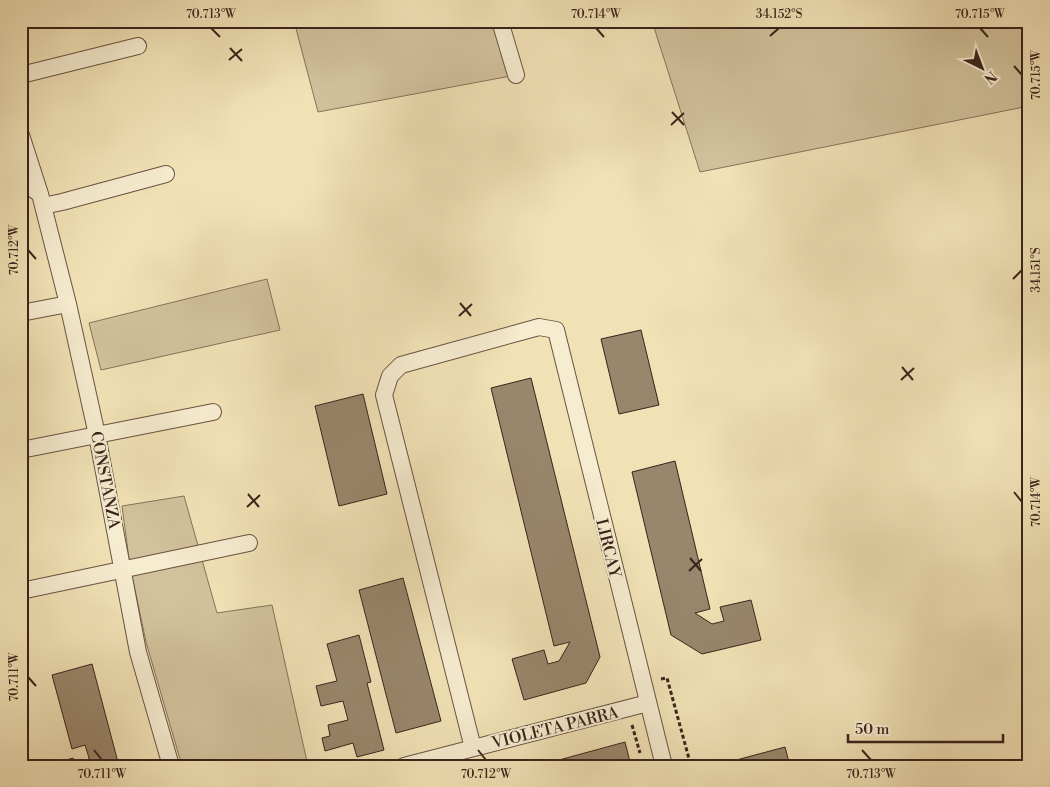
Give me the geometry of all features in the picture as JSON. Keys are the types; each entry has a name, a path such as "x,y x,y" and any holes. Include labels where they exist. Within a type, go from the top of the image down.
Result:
{"street":[{"path":"500,21 516,75"},
{"path":"21,75 138,46"},
{"name":"CONSTANZA","path":"21,135 42,200 68,304 98,435 138,652 171,766"},
{"path":"21,198 62,202 166,174"},
{"path":"21,181 42,200"},
{"path":"21,313 68,304"},
{"name":"LIRCAY","path":"473,748 384,395 390,376 401,364 539,327 556,330 664,766"},
{"path":"21,450 213,412"},
{"path":"21,590 249,543"},
{"name":"VIOLETA PARRA","path":"404,766 648,703"}],"shaded area":[{"path":"294,21 500,21 516,75 318,112"},
{"path":"652,21 1029,21 1029,106 700,172"},
{"path":"267,279 280,330 101,370 89,323"},
{"path":"184,496 217,613 272,605 308,766 182,766 146,642 130,566 122,506"}],"building":[{"path":"641,330 659,405 619,414 601,339"},
{"path":"531,378 600,657 586,683 524,700 512,659 544,650 548,664 559,661 570,642 554,646 491,388"},
{"path":"363,394 387,494 339,506 315,406"},
{"path":"675,461 710,609 695,613 712,624 724,621 720,607 751,600 761,640 702,654 671,635 632,472"},
{"path":"403,578 441,721 396,733 359,590"},
{"path":"359,635 371,682 367,683 384,750 357,757 353,743 325,751 322,738 330,736 328,725 348,720 343,701 321,706 316,686 337,681 327,644"},
{"path":"92,664 119,766 85,766 89,758 85,745 72,749 52,675"},
{"path":"625,742 631,766 549,766 548,763"},
{"path":"785,747 790,766 714,766"},
{"path":"73,758 75,766 45,766"}]}
